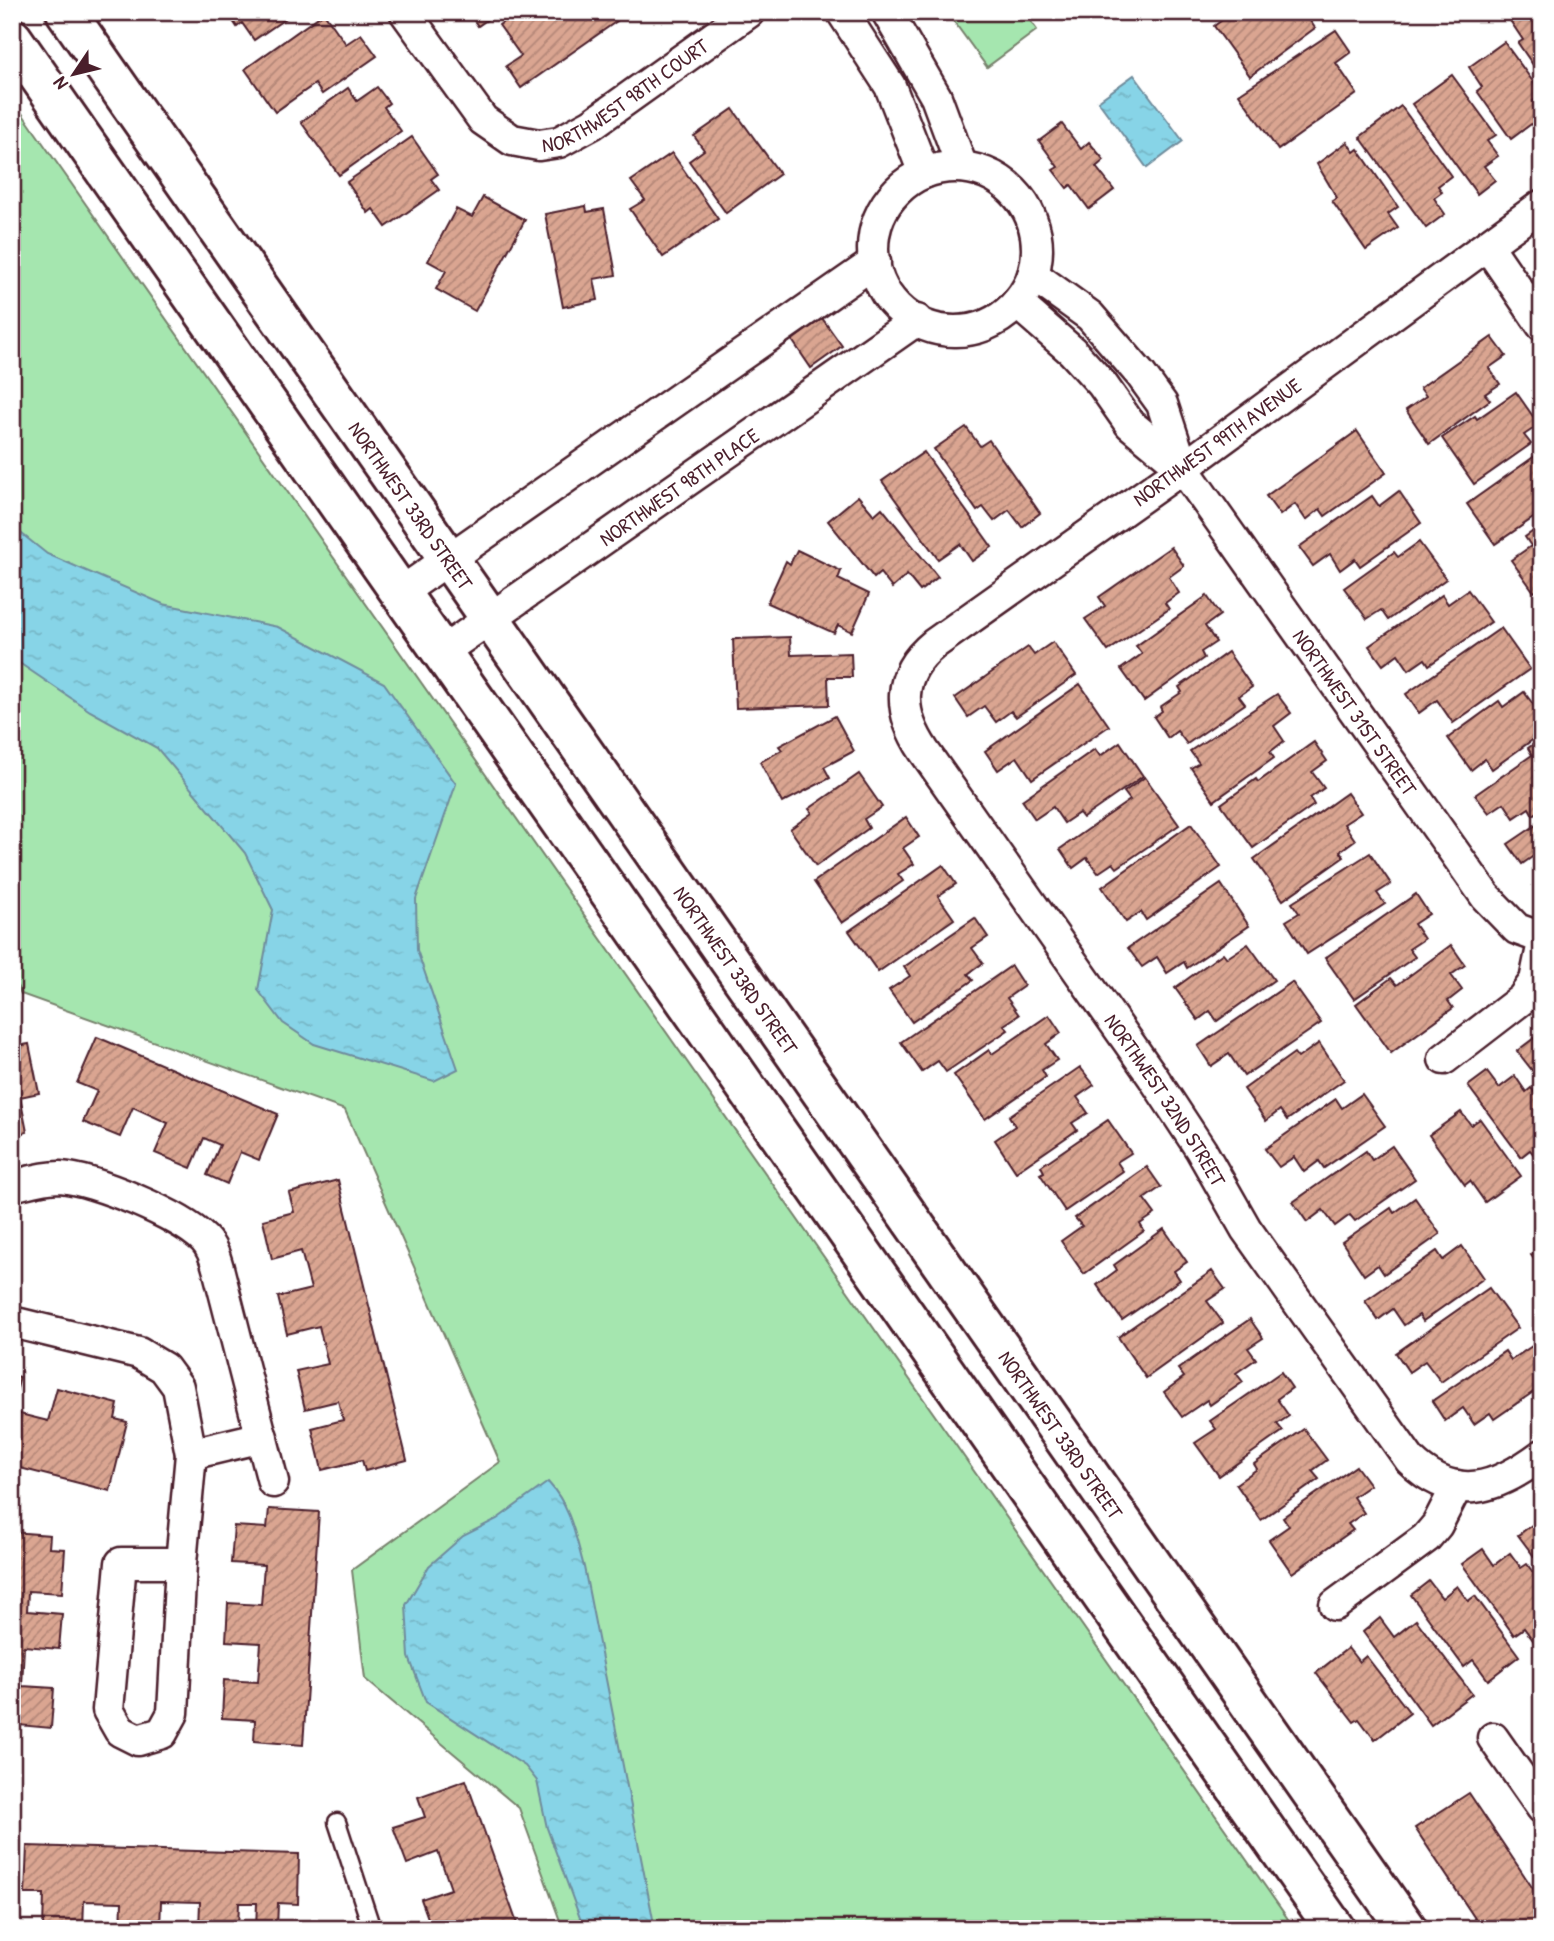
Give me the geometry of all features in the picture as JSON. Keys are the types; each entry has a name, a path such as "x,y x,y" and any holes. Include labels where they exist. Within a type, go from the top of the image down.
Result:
{"street":[{"name":"NORTHWEST 33RD STREET","path":"66,12 1407,1929"},
{"name":"NORTHWEST 98TH COURT","path":"405,12 476,113 500,134 531,144 559,142 592,124 750,12"},
{"path":"842,12 890,86 924,173"},
{"path":"887,12 931,88 961,167"},
{"path":"12,38 1335,1929"},
{"path":"961,167 993,176 1024,204 1037,243 1033,275 1017,303 1002,316 971,329 936,329 917,320 892,301 883,286 875,261 875,235 887,203 905,184 924,173 961,167"},
{"name":"NORTHWEST 99TH AVENUE","path":"906,689 916,660 934,644 1183,468 1542,205"},
{"path":"1488,246 1542,325"},
{"path":"400,593 875,261"},
{"name":"NORTHWEST 31ST STREET","path":"1033,275 1090,316 1141,375 1162,404 1183,468"},
{"name":"NORTHWEST 31ST STREET","path":"1017,303 1072,351 1102,384 1130,424 1183,468 1486,897 1517,929 1542,938"},
{"name":"NORTHWEST 98TH PLACE","path":"442,652 917,320"},
{"name":"NORTHWEST 32ND STREET","path":"906,689 905,713 915,739 1173,1106 1247,1229 1410,1460 1429,1477 1457,1486"},
{"path":"1444,1059 1522,999 1535,981 1542,947"},
{"path":"12,1186 45,1178 76,1180 119,1194 179,1221 207,1241 215,1255 272,1482"},
{"path":"12,1322 153,1359 178,1387 191,1454 181,1563 173,1713 162,1733 138,1740 120,1731 108,1710 121,1563 181,1563"},
{"path":"191,1454 262,1437"},
{"path":"1335,1605 1426,1538 1437,1525 1457,1486 1481,1488 1502,1482 1542,1455"},
{"path":"1493,1738 1542,1808"}],"lane":[{"path":"337,1822 372,1929"}],"green space":[{"path":"947,12 1024,12 1037,30 987,67"},
{"path":"12,99 1295,1929 563,1929 519,1808 365,1679 352,1570 500,1462 345,1110 21,994 12,976"}],"water":[{"path":"1134,75 1183,141 1147,168 1098,101"},
{"path":"12,526 47,554 163,604 278,627 384,683 456,784 416,899 417,950 458,1069 434,1081 314,1044 283,1023 258,990 273,910 245,853 157,748 90,711 12,658"},
{"path":"548,1482 567,1511 584,1567 655,1929 584,1929 547,1828 537,1781 525,1766 426,1702 409,1657 406,1605 429,1566 463,1536 497,1519"}],"building":[{"path":"227,12 295,12 254,40 242,23 237,27"},
{"path":"468,12 498,12 478,26"},
{"path":"517,12 611,12 617,21 521,88 506,66 521,56 499,25"},
{"path":"1233,12 1304,12 1315,28 1250,76 1214,26"},
{"path":"1518,12 1542,12 1542,78 1518,43 1523,40 1509,19"},
{"path":"324,13 346,44 361,34 377,56 322,94 315,84 275,112 245,69"},
{"path":"1336,30 1351,52 1336,63 1357,94 1278,150 1239,94"},
{"path":"1504,42 1542,94 1533,101 1542,116 1511,139 1477,91 1482,87 1469,67"},
{"path":"1452,75 1496,135 1487,141 1498,156 1484,166 1495,180 1477,194 1412,104"},
{"path":"377,87 389,103 384,107 401,131 339,175 301,122 348,88 357,101"},
{"path":"1401,106 1451,176 1438,186 1442,192 1434,198 1445,214 1426,228 1360,137"},
{"path":"733,109 780,174 726,213 689,161 704,150 694,136"},
{"path":"1062,124 1081,149 1089,142 1104,160 1096,167 1114,190 1089,209 1071,185 1067,188 1053,170 1058,167 1039,141"},
{"path":"412,137 438,174 431,179 439,190 386,227 373,209 368,213 347,182"},
{"path":"1347,142 1354,152 1358,149 1398,207 1388,214 1398,228 1366,250 1332,201 1337,198 1317,164"},
{"path":"672,153 718,219 663,257 630,209 645,200 631,181"},
{"path":"483,197 525,220 475,311 436,289 446,271 428,261 456,209 472,217"},
{"path":"586,206 587,212 604,209 616,275 594,279 598,300 563,307 545,214"},
{"path":"822,318 842,346 811,368 792,340"},
{"path":"1492,337 1506,356 1489,368 1500,384 1485,394 1490,400 1429,444 1406,410 1426,396 1420,388"},
{"path":"1516,392 1539,425 1524,435 1531,444 1474,484 1442,438 1475,416 1477,419"},
{"path":"966,427 980,446 989,440 1040,513 1022,527 1009,510 994,521 983,507 977,511 934,449"},
{"path":"1357,431 1386,473 1325,516 1320,509 1306,520 1295,504 1280,515 1266,496"},
{"path":"1542,451 1542,512 1495,544 1467,504"},
{"path":"924,452 992,547 972,561 960,544 938,559 882,481"},
{"path":"1399,491 1421,523 1360,566 1355,559 1340,570 1330,554 1313,566 1299,547 1372,496 1379,506"},
{"path":"858,496 874,515 882,508 938,577 920,591 907,575 892,588 880,573 874,578 828,521"},
{"path":"1542,525 1542,587 1534,592 1511,560 1531,546 1525,537"},
{"path":"1419,542 1446,579 1388,620 1381,610 1367,619 1344,588 1394,552 1398,557"},
{"path":"1171,547 1184,566 1169,577 1179,593 1165,603 1169,609 1108,651 1085,619 1105,606 1099,597"},
{"path":"797,550 841,571 838,579 869,594 852,632 838,625 834,633 767,603 786,561 790,564"},
{"path":"1468,590 1491,622 1429,665 1425,659 1409,670 1398,654 1383,665 1369,646 1442,595 1448,604"},
{"path":"1207,596 1220,615 1205,626 1216,642 1201,652 1204,658 1144,701 1121,669 1142,654 1136,646"},
{"path":"1501,628 1530,669 1453,723 1437,700 1419,713 1406,694"},
{"path":"790,637 791,655 851,653 852,677 828,677 829,705 736,708 733,639"},
{"path":"1053,642 1076,675 1016,717 1011,711 996,722 984,706 968,717 955,698 1028,647 1034,655"},
{"path":"1228,652 1252,687 1239,696 1245,704 1187,744 1177,731 1168,738 1154,717 1162,711 1160,707 1182,692 1179,687"},
{"path":"1080,684 1109,726 1032,779 1017,757 998,770 985,751"},
{"path":"1524,692 1542,716 1542,733 1492,769 1485,759 1471,770 1448,738 1499,701 1503,707"},
{"path":"1277,694 1291,713 1274,726 1284,741 1270,752 1274,758 1214,801 1191,768 1199,763 1190,751"},
{"path":"835,716 854,751 824,767 830,778 782,803 760,762 782,750 779,746"},
{"path":"1542,738 1542,809 1533,815 1529,808 1514,818 1504,803 1489,813 1475,795 1532,755 1528,748"},
{"path":"1120,742 1143,776 1083,818 1079,813 1064,823 1053,807 1035,819 1022,800 1095,749 1100,756"},
{"path":"1314,742 1327,761 1312,772 1324,788 1310,798 1314,805 1253,848 1221,804 1256,779 1258,782"},
{"path":"859,774 882,807 864,819 869,828 816,866 790,829 812,813 809,809"},
{"path":"1145,777 1179,825 1117,868 1113,863 1098,873 1087,858 1073,868 1060,849 1130,800 1124,792"},
{"path":"1347,793 1361,813 1344,824 1355,840 1340,851 1344,857 1283,900 1254,859"},
{"path":"906,817 919,837 903,848 914,864 898,874 903,881 842,923 814,882"},
{"path":"1542,821 1542,858 1538,853 1522,864 1508,844"},
{"path":"1191,824 1221,867 1146,920 1141,912 1126,922 1102,887"},
{"path":"1370,853 1391,884 1377,893 1385,904 1307,954 1286,921 1299,913 1292,903"},
{"path":"943,865 956,884 938,896 954,919 878,972 849,931"},
{"path":"1221,884 1249,926 1187,968 1184,962 1167,973 1157,957 1142,967 1128,948"},
{"path":"1416,894 1429,914 1414,924 1424,939 1409,949 1415,957 1354,999 1325,958"},
{"path":"975,918 988,937 972,948 983,963 968,974 973,980 912,1022 889,990 910,976 904,967"},
{"path":"1248,944 1274,980 1217,1021 1210,1011 1198,1020 1175,988 1223,953 1227,958"},
{"path":"1451,945 1465,965 1451,975 1462,990 1448,1001 1453,1008 1391,1053 1356,1004 1391,978 1397,985"},
{"path":"1011,966 1024,986 1007,998 1019,1015 1004,1025 1008,1030 946,1072 938,1061 922,1072 901,1042"},
{"path":"1292,982 1321,1023 1244,1076 1229,1054 1211,1066 1198,1046"},
{"path":"1049,1015 1061,1033 1046,1044 1057,1060 1042,1070 1046,1077 985,1119 954,1075 989,1050 992,1054"},
{"path":"1538,1035 1542,1041 1542,1083 1517,1051"},
{"path":"97,1037 278,1114 259,1160 240,1152 227,1184 207,1175 220,1145 204,1138 191,1168 155,1153 168,1123 133,1107 120,1137 83,1122 97,1091 77,1083"},
{"path":"1319,1043 1344,1080 1287,1120 1280,1110 1266,1121 1244,1089 1294,1053 1298,1058"},
{"path":"29,1044 39,1093 20,1097 27,1132 12,1135 12,1047"},
{"path":"1080,1067 1094,1085 1077,1097 1088,1113 1072,1123 1077,1130 1016,1172 995,1140 1015,1126 1009,1116"},
{"path":"1487,1072 1499,1088 1515,1076 1526,1092 1531,1088 1542,1102 1542,1165 1530,1150 1521,1157 1468,1086"},
{"path":"1362,1094 1385,1126 1324,1168 1319,1161 1304,1172 1294,1157 1279,1167 1265,1149 1336,1099 1342,1108"},
{"path":"1461,1112 1471,1125 1480,1119 1521,1176 1485,1202 1470,1181 1465,1185 1429,1135"},
{"path":"1108,1120 1131,1153 1117,1162 1123,1171 1065,1211 1040,1174 1044,1172 1041,1166"},
{"path":"1392,1146 1415,1179 1355,1221 1350,1215 1335,1226 1323,1210 1307,1222 1293,1202 1366,1151 1372,1160"},
{"path":"1147,1167 1161,1187 1144,1199 1155,1214 1140,1224 1144,1231 1084,1274 1061,1241 1082,1226 1075,1218"},
{"path":"338,1180 407,1460 365,1471 362,1460 322,1470 312,1428 343,1420 338,1401 305,1409 296,1371 328,1364 319,1326 287,1334 278,1297 311,1289 301,1251 272,1259 263,1220 294,1212 289,1193"},
{"path":"1415,1198 1440,1234 1384,1274 1378,1265 1364,1275 1342,1242 1391,1208 1394,1213"},
{"path":"1164,1229 1187,1262 1174,1271 1180,1280 1122,1320 1097,1285 1117,1270 1114,1265"},
{"path":"1462,1246 1484,1278 1423,1321 1419,1315 1404,1325 1393,1309 1378,1320 1365,1301 1437,1251 1443,1260"},
{"path":"1542,1247 1542,1270 1531,1255"},
{"path":"1212,1271 1225,1289 1207,1301 1223,1323 1146,1378 1118,1337"},
{"path":"1489,1288 1518,1328 1441,1382 1425,1361 1409,1372 1396,1353"},
{"path":"1250,1319 1263,1338 1248,1348 1256,1359 1236,1373 1243,1382 1210,1405 1207,1400 1182,1417 1164,1392 1184,1377 1178,1369"},
{"path":"1532,1346 1542,1360 1542,1386 1494,1419 1490,1413 1474,1424 1463,1408 1445,1421 1432,1401 1505,1351 1511,1360"},
{"path":"1281,1372 1292,1388 1277,1399 1289,1416 1277,1424 1283,1431 1219,1476 1195,1443 1216,1429 1210,1421"},
{"path":"12,1375 20,1377 12,1408"},
{"path":"57,1388 118,1404 115,1419 127,1422 110,1491 12,1466 12,1412 48,1421"},
{"path":"1304,1429 1327,1460 1312,1471 1319,1479 1261,1520 1236,1484 1257,1469 1254,1464"},
{"path":"1356,1466 1370,1485 1353,1497 1364,1513 1348,1524 1353,1530 1292,1573 1269,1540 1289,1526 1283,1517"},
{"path":"269,1509 319,1512 303,1745 254,1741 255,1720 222,1718 224,1680 258,1682 261,1643 226,1641 228,1603 261,1605 264,1565 231,1563 234,1526 267,1528"},
{"path":"1536,1522 1542,1529 1542,1567 1518,1535"},
{"path":"12,1532 50,1535 49,1548 65,1549 62,1593 28,1591 27,1611 62,1614 59,1649 24,1646 22,1686 54,1688 51,1728 19,1725 18,1745 12,1745"},
{"path":"1483,1549 1494,1565 1510,1553 1521,1568 1527,1564 1542,1585 1542,1645 1538,1647 1524,1628 1514,1635 1462,1564"},
{"path":"1429,1581 1442,1598 1457,1586 1468,1601 1475,1596 1519,1656 1488,1680 1473,1660 1464,1667 1411,1595"},
{"path":"1380,1618 1394,1637 1416,1620 1472,1694 1431,1725 1363,1632"},
{"path":"1348,1648 1359,1662 1366,1656 1410,1713 1375,1740 1359,1719 1354,1722 1316,1673"},
{"path":"466,1780 519,1929 432,1929 421,1899 451,1889 438,1852 407,1864 393,1827 425,1817 418,1797"},
{"path":"1469,1793 1542,1902 1542,1929 1482,1929 1415,1828"},
{"path":"27,1846 299,1854 298,1904 278,1903 277,1929 256,1929 257,1903 239,1903 238,1929 199,1929 200,1902 161,1901 160,1929 121,1929 122,1902 84,1901 83,1929 43,1929 44,1894 25,1894"}]}
